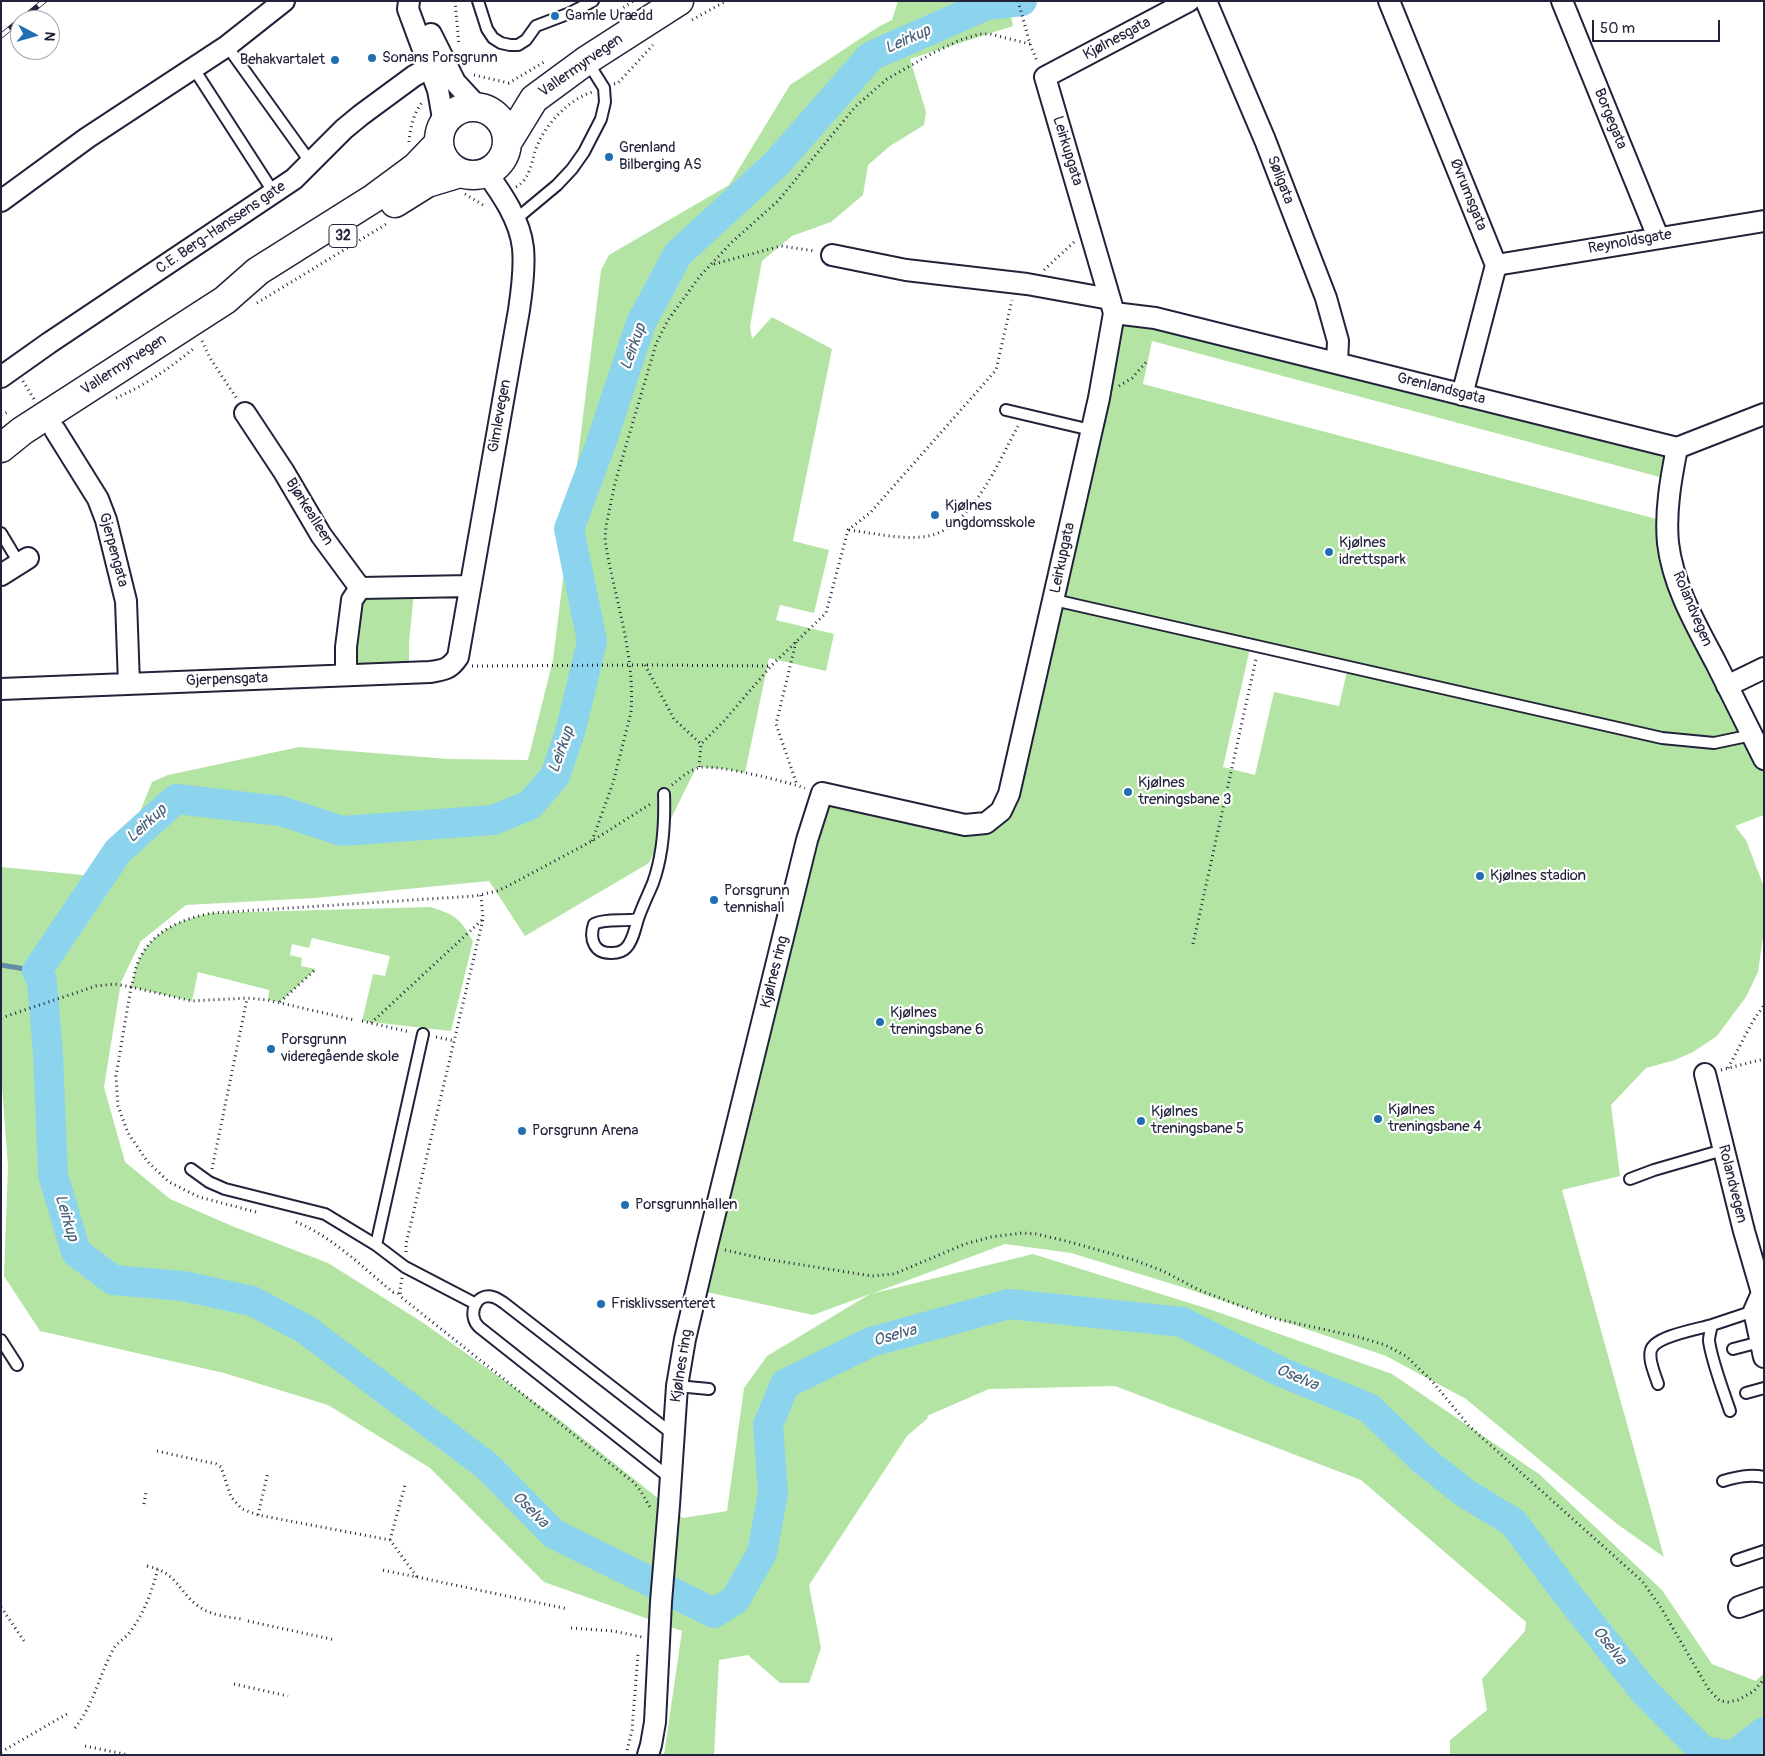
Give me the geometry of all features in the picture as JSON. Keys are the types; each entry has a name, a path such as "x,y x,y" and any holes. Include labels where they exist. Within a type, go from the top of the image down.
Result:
{"main road":[{"name":"Vallermyrvegen","path":"483,109 523,94 587,60 679,1"},
{"name":"Vallermyrvegen","path":"506,143 523,94"},
{"name":"32","path":"441,133 450,116 458,110 468,107 483,109"},
{"path":"483,109 496,116 502,124 506,133 506,143"},
{"name":"Vallermyrvegen","path":"1,448 12,434 225,300 258,271 398,181 416,167 441,133"},
{"path":"441,133 441,153 446,162 452,168 473,172"},
{"name":"32","path":"473,172 500,161 505,152 506,143"},
{"name":"Vallermyrvegen","path":"225,300 268,282 427,183 473,172"}],"street":[{"path":"1,201 87,138 194,69 284,1"},
{"path":"408,1 408,9 438,90 441,133"},
{"path":"418,1 441,57 455,82 483,109"},
{"name":"Kjølnesgata","path":"1045,78 1189,1"},
{"name":"Søligata","path":"1206,1 1265,140 1326,298 1338,341 1337,363"},
{"name":"Øvrumsgata","path":"1389,1 1496,265"},
{"name":"Borgegata","path":"1562,1 1658,237"},
{"name":"C.E. Berg-Hanssens gate","path":"1,378 48,343 294,179 344,129 361,115 414,76 430,67"},
{"name":"Leirkupgata","path":"822,793 965,824 986,823 1001,810 1009,794 1099,398 1112,306 1045,78"},
{"name":"Gimlevegen","path":"452,666 458,657 522,288 523,248 515,220 501,193 473,172"},
{"name":"Reynoldsgate","path":"1496,265 1764,221"},
{"name":"Grenlandsgata","path":"832,254 906,270 1027,284 1155,318 1677,448"},
{"path":"1462,395 1496,265"},
{"name":"Bjørkealleen","path":"245,413 284,472 321,535 360,588"},
{"path":"1677,448 1764,414"},
{"name":"Gjerpengata","path":"54,430 98,499 106,520 126,601 129,684"},
{"name":"Rolandvegen","path":"1677,448 1671,480 1668,522 1668,543 1673,567 1692,616 1764,759"},
{"path":"1,574 24,560"},
{"path":"346,676 346,647 352,600 360,588 470,586"},
{"name":"Gjerpensgata","path":"1,689 430,672 452,666"},
{"path":"1727,686 1764,668"},
{"name":"Kjølnes ring","path":"648,1755 655,1722 661,1602 677,1386 685,1339 807,840 822,793"},
{"name":"Rolandvegen","path":"1705,1074 1760,1299 1762,1350"},
{"path":"1739,1607 1764,1598"}],"lane":[{"path":"478,1 487,29 493,38 501,43 510,45 518,45 526,40 536,26 570,13 593,1"},
{"path":"226,46 311,163"},
{"path":"515,220 557,185 572,169 584,152 601,119 605,102 604,88 587,60"},
{"path":"194,69 274,193"},
{"path":"1006,410 1091,430"},
{"path":"1,533 24,560"},
{"path":"1054,600 1662,738 1714,743 1752,735"},
{"path":"638,919 601,921 594,924 591,934 593,944 598,951 618,953 626,949 632,940 638,919 653,882 659,858 665,815 664,794"},
{"path":"376,1245 423,1034"},
{"path":"1630,1179 1723,1150"},
{"path":"191,1169 209,1182 225,1189 325,1214 376,1245 405,1267 476,1304"},
{"path":"671,1479 478,1327 472,1315 476,1304 479,1300 489,1297 494,1297 504,1303 674,1435"},
{"path":"1658,1384 1650,1360 1654,1344 1665,1338 1712,1325 1760,1299"},
{"path":"1712,1325 1709,1340 1730,1411"},
{"path":"1,1340 16,1365"},
{"path":"1733,1348 1762,1350"},
{"path":"677,1386 709,1389"},
{"path":"1746,1393 1764,1388"},
{"path":"1723,1481 1741,1476 1764,1477"},
{"path":"1737,1560 1764,1551"}],"path":[{"path":"610,17 633,1"},
{"path":"1018,1 1030,44 1045,78"},
{"path":"456,3 456,32 462,53"},
{"path":"592,841 613,783 632,712 630,665 605,540 610,505 659,337 685,296 732,242 778,202 810,160 855,107 887,79 933,53 960,40 980,34 998,35 1030,44"},
{"path":"509,83 547,60"},
{"path":"471,74 509,83 523,94"},
{"path":"699,767 702,744 771,666 826,613 848,530 870,513 996,370 1011,301 1027,284 1090,228"},
{"path":"713,264 781,246 832,254"},
{"path":"202,341 210,358 245,413"},
{"path":"1099,398 1132,378 1148,360"},
{"path":"848,530 904,537 924,537 945,530 961,519 982,491 1024,414"},
{"path":"796,641 776,724 797,785"},
{"path":"1192,944 1259,646"},
{"path":"644,665 674,719 702,744"},
{"path":"452,666 771,666"},
{"path":"260,1213 199,1198 169,1182 147,1161 128,1133 118,1106 116,1076 131,987 138,961 154,939 177,923 212,912 481,894 497,891 592,841 647,807 664,794 679,778 699,767 726,769 797,785 822,793"},
{"path":"400,1294 405,1267 406,1244 483,919 481,894"},
{"path":"371,1024 483,919"},
{"path":"280,1002 316,969"},
{"path":"1,1018 96,986 115,984 192,1001 247,998 280,1002 354,1020"},
{"path":"209,1182 247,998"},
{"path":"1728,1068 1753,1021 1764,1005"},
{"path":"1705,1074 1764,1059"},
{"path":"295,1222 310,1228 330,1240 633,1482 647,1500 652,1514"},
{"path":"707,1246 765,1260 872,1276 894,1274 965,1244 991,1237 1022,1233 1036,1234 1134,1260 1163,1271 1199,1290 1272,1318 1359,1337 1385,1345 1406,1356 1432,1381 1469,1426 1642,1582 1660,1606 1709,1690 1720,1701 1738,1700 1754,1691 1764,1679"},
{"path":"157,1451 216,1464 221,1467 231,1497 242,1509 258,1515 390,1540 418,1577"},
{"path":"258,1515 268,1472"},
{"path":"390,1540 405,1485"},
{"path":"144,1504 146,1492"},
{"path":"147,1566 158,1568 172,1577 196,1605 208,1612 242,1620"},
{"path":"75,1728 86,1713 115,1646 129,1634 147,1605 158,1568"},
{"path":"382,1570 568,1609"},
{"path":"1,1607 24,1641"},
{"path":"248,1621 335,1640"},
{"path":"571,1628 613,1631 643,1637"},
{"path":"626,1755 632,1730 640,1647"},
{"path":"234,1684 288,1696"},
{"path":"1,1752 67,1714"},
{"path":"85,1746 129,1755"}],"green space":[{"path":"898,1 1008,1 1013,26 910,59 926,112 924,125 890,146 868,165 863,195 831,222 792,236 762,261 750,326 752,339 772,317 832,349 793,541 829,550 814,613 780,605 776,620 834,634 826,671 769,658 745,773 727,769 699,767 698,764 649,863 525,936 489,881 315,898 186,905 141,941 121,982 104,1087 125,1162 170,1199 232,1226 328,1263 422,1322 560,1420 683,1518 727,1511 744,1388 767,1356 870,1294 813,1315 697,1290 822,793 965,825 1001,810 1114,313 1677,448 1671,480 1152,341 1143,384 1668,522 1675,575 1764,759 1764,815 1735,826 1746,840 1764,887 1764,930 1758,972 1746,997 1717,1036 1693,1052 1675,1060 1646,1068 1611,1105 1620,1176 1562,1190 1664,1557 1617,1524 1466,1399 1386,1356 1182,1287 1071,1253 1005,1244 871,1294 1033,1254 1215,1311 1392,1374 1539,1474 1662,1590 1712,1664 1756,1681 1764,1673 1764,1755 1450,1755 1450,1740 1487,1710 1482,1679 1525,1631 1526,1622 1361,1480 1115,1386 989,1389 927,1416 928,1418 907,1436 809,1585 821,1648 809,1683 780,1683 748,1655 719,1660 714,1755 664,1755 682,1631 544,1582 430,1468 328,1405 224,1373 40,1331 4,1276 8,1166 1,1073 1,867 113,878 152,782 168,775 299,747 448,759 528,760 553,660 601,270 609,255 729,185 790,85 878,27 892,20","holes":["1251,644 1348,667 1339,706 1274,692 1255,775 1223,767"]},
{"path":"414,593 409,642 409,665 360,667 354,663 359,605 370,596"},
{"path":"431,907 456,918 473,941 451,1031 362,1021 373,974 385,976 390,956 312,938 309,948 292,944 290,955 302,958 301,966 316,969 280,1002 268,1000 269,990 198,972 192,1001 131,987 136,966 152,941 179,923 212,913"}],"waterway":[{"name":"Oselva","path":"1022,1 987,5 871,56 777,163 678,254 641,323 599,449 569,529 592,641 571,729 555,776 530,805 493,820 342,831 281,811 176,799 118,851 37,971 42,981 48,1053 53,1175 76,1252 113,1280 183,1286 252,1301 305,1329 487,1466 554,1534 714,1613 735,1600 762,1553 773,1493 768,1425 785,1384 871,1342 1009,1304 1182,1322 1279,1371 1369,1408 1422,1459 1465,1493 1513,1522 1643,1690 1703,1751 1727,1755"},
{"path":"1,965 37,971"},
{"name":"Oselva","path":"1734,1755 1764,1732"}],"railway":[{"path":"33,10 44,1"},
{"path":"1,36 10,28"}],"place":[{"name":"Gamle Urædd","path":"555,16"},
{"name":"Sonans Porsgrunn","path":"372,58"},
{"name":"Behakvartalet","path":"335,60"},
{"name":"Grenland Bilberging AS","path":"609,157"},
{"name":"Kjølnes ungdomsskole","path":"935,515"},
{"name":"Kjølnes idrettspark","path":"1329,552"},
{"name":"Kjølnes treningsbane 3","path":"1128,792"},
{"name":"Kjølnes stadion","path":"1480,876"},
{"name":"Porsgrunn tennishall","path":"714,900"},
{"name":"Kjølnes treningsbane 6","path":"880,1022"},
{"name":"Porsgrunn videregående skole","path":"271,1049"},
{"name":"Kjølnes treningsbane 4","path":"1378,1119"},
{"name":"Kjølnes treningsbane 5","path":"1141,1121"},
{"name":"Porsgrunn Arena","path":"522,1131"},
{"name":"Porsgrunnhallen","path":"625,1205"},
{"name":"Frisklivssenteret","path":"601,1304"}],"water label":[{"name":"Leirkup","path":"908,40"},
{"name":"Leirkup","path":"634,347"},
{"name":"Leirkup","path":"562,750"},
{"name":"Leirkup","path":"147,824"},
{"name":"Leirkup","path":"66,1218"}]}
